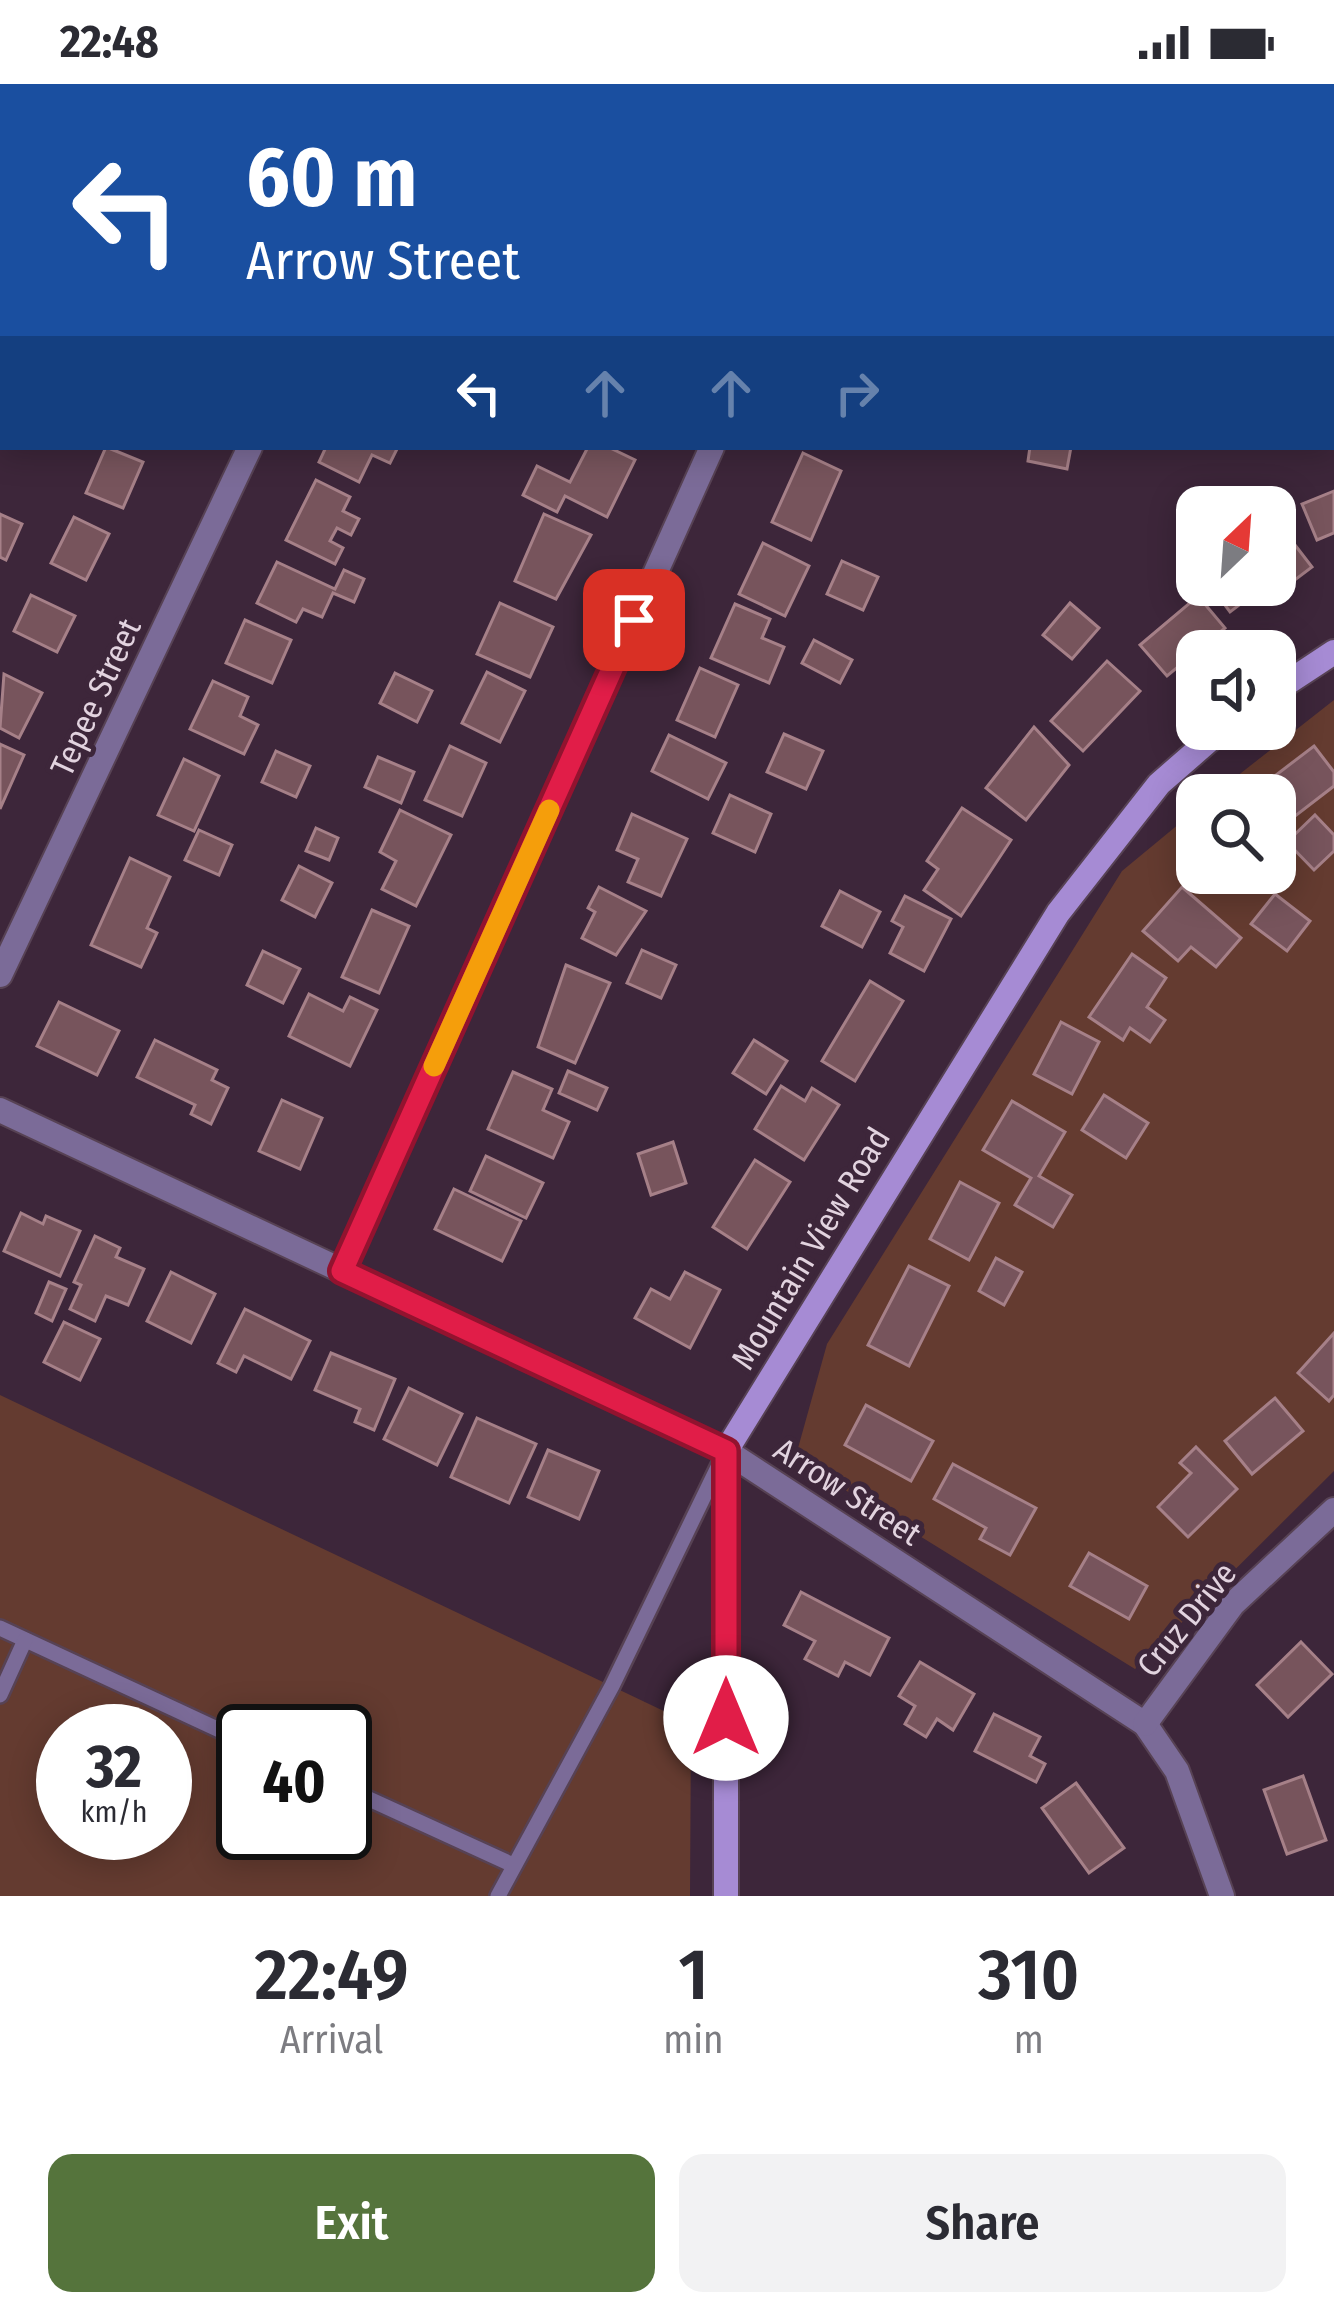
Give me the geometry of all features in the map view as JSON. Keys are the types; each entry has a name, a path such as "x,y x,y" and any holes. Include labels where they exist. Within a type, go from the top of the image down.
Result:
{"street":[{"name":"Tepee Street","path":"0,975 249,450"},
{"path":"342,1271 711,450"},
{"path":"1296,677 1334,652"},
{"name":"Mountain View Road","path":"726,1451 966,1054 1058,913 1159,784 1198,750"},
{"name":"Arrow Street","path":"0,1110 726,1451 1145,1724 1177,1771 1222,1896"},
{"path":"725,1896 726,1451"},
{"name":"Cruz Drive","path":"1145,1724 1233,1604 1334,1510"}],"lane":[{"path":"498,1896 612,1686 726,1451"},
{"path":"0,1628 216,1728"},
{"path":"0,1695 25,1640"},
{"path":"372,1800 513,1865"}],"shaded area":[{"path":"1334,700 1334,1471 1135,1669 795,1459 827,1344 1122,871 1176,826 1176,894 1296,894 1296,774 1240,774 1270,750 1296,750 1296,730"},
{"path":"0,1395 691,1724 690,1896 0,1896"}],"building":[{"path":"105,450 143,462 123,508 86,493"},
{"path":"325,450 396,450 390,463 372,455 359,482 319,462"},
{"path":"586,450 614,450 635,460 607,517 565,496 557,512 523,495 537,466 570,482"},
{"path":"1030,450 1070,450 1067,469 1028,461"},
{"path":"803,453 841,471 811,540 772,522"},
{"path":"316,480 350,497 343,511 359,519 351,535 337,528 330,541 343,548 335,564 286,540"},
{"path":"1334,491 1334,533 1317,540 1302,504"},
{"path":"0,514 22,524 6,560 0,557"},
{"path":"544,514 591,535 556,599 515,581"},
{"path":"74,517 109,534 86,580 51,563"},
{"path":"763,543 809,566 785,616 739,594"},
{"path":"1296,546 1312,567 1296,579"},
{"path":"842,561 878,577 863,610 827,594"},
{"path":"277,562 335,589 344,570 364,579 354,602 333,593 322,617 303,609 296,622 257,603"},
{"path":"31,595 75,616 57,652 14,631"},
{"path":"500,603 553,627 530,677 477,654"},
{"path":"1070,603 1099,628 1072,659 1043,635"},
{"path":"735,604 770,619 762,638 784,647 769,683 711,658"},
{"path":"1186,606 1206,606 1225,628 1176,630 1176,669 1167,676 1140,645"},
{"path":"245,620 291,640 272,683 226,663"},
{"path":"814,640 852,660 840,683 802,663"},
{"path":"1107,661 1140,691 1083,751 1051,721"},
{"path":"700,668 738,685 715,737 677,720"},
{"path":"487,672 525,691 500,742 462,723"},
{"path":"395,673 432,691 417,722 380,703"},
{"path":"4,674 42,693 19,738 0,728"},
{"path":"213,681 248,697 240,716 258,725 244,754 190,729"},
{"path":"1034,727 1069,765 1026,820 986,788"},
{"path":"784,734 823,751 806,789 767,772"},
{"path":"669,735 726,763 708,799 652,771"},
{"path":"0,744 24,755 0,809"},
{"path":"450,746 486,763 462,816 425,800"},
{"path":"1314,746 1334,772 1334,786 1296,815 1296,774 1277,774"},
{"path":"276,751 310,766 296,797 262,782"},
{"path":"378,757 414,772 401,803 365,787"},
{"path":"184,759 219,776 194,831 158,815"},
{"path":"730,795 771,814 755,852 713,833"},
{"path":"962,808 1011,840 961,916 924,890 938,869 927,861"},
{"path":"400,810 451,835 416,906 382,889 396,861 380,852"},
{"path":"632,814 687,839 661,896 628,882 638,859 617,850"},
{"path":"1315,815 1334,835 1334,851 1314,870 1296,851 1296,833"},
{"path":"316,828 338,838 329,860 306,851"},
{"path":"199,830 232,845 219,875 185,860"},
{"path":"130,858 170,877 147,928 157,933 141,967 91,945"},
{"path":"299,866 332,883 315,917 282,900"},
{"path":"599,887 646,911 616,955 582,938 595,912 588,908"},
{"path":"840,891 880,912 862,947 822,926"},
{"path":"1176,894 1190,894 1241,938 1216,967 1191,947 1178,961 1143,931"},
{"path":"1275,894 1310,921 1287,951 1251,924"},
{"path":"905,896 951,919 924,971 890,953 903,927 892,921"},
{"path":"372,910 409,926 379,993 342,977"},
{"path":"642,950 676,965 661,998 627,983"},
{"path":"263,951 300,969 283,1003 247,985"},
{"path":"1132,954 1166,978 1147,1007 1165,1020 1150,1042 1130,1028 1123,1040 1089,1017"},
{"path":"566,965 610,983 575,1063 538,1047"},
{"path":"870,981 903,1001 855,1081 822,1061"},
{"path":"309,994 343,1011 350,997 377,1010 350,1066 289,1036"},
{"path":"59,1002 119,1031 97,1075 37,1046"},
{"path":"1061,1022 1099,1042 1072,1094 1034,1074"},
{"path":"155,1040 217,1070 212,1080 228,1088 211,1124 191,1114 195,1105 137,1077"},
{"path":"754,1040 787,1061 766,1094 733,1073"},
{"path":"568,1071 607,1088 597,1110 559,1093"},
{"path":"513,1072 552,1089 543,1110 569,1122 553,1158 488,1129"},
{"path":"781,1086 805,1101 812,1088 839,1105 804,1160 755,1129"},
{"path":"1104,1095 1148,1123 1126,1158 1082,1130"},
{"path":"282,1100 322,1118 300,1169 259,1151"},
{"path":"1012,1101 1065,1132 1039,1176 1072,1195 1053,1227 1015,1205 1031,1178 983,1150"},
{"path":"673,1142 686,1183 651,1195 638,1154"},
{"path":"486,1156 543,1183 526,1218 470,1191"},
{"path":"755,1160 790,1182 747,1249 713,1227"},
{"path":"960,1182 999,1203 969,1260 930,1239"},
{"path":"454,1189 521,1221 502,1261 435,1229"},
{"path":"21,1213 43,1224 46,1216 80,1231 60,1276 4,1251"},
{"path":"95,1236 120,1248 116,1257 144,1269 128,1305 106,1296 95,1321 70,1309 81,1285 74,1282"},
{"path":"996,1258 1022,1272 1004,1305 979,1291"},
{"path":"909,1266 949,1286 909,1366 868,1345"},
{"path":"171,1272 215,1294 191,1343 147,1321"},
{"path":"685,1272 720,1290 690,1348 635,1318 651,1289 670,1299"},
{"path":"49,1282 66,1289 52,1321 36,1313"},
{"path":"245,1309 310,1341 291,1379 244,1356 236,1372 218,1363"},
{"path":"64,1322 100,1339 80,1380 44,1362"},
{"path":"1334,1333 1334,1395 1329,1401 1298,1373"},
{"path":"331,1353 395,1379 374,1430 355,1422 360,1409 315,1390"},
{"path":"409,1388 462,1414 437,1465 384,1439"},
{"path":"1275,1398 1303,1431 1252,1474 1225,1441"},
{"path":"866,1405 933,1441 911,1481 845,1445"},
{"path":"477,1418 536,1444 509,1503 451,1477"},
{"path":"1196,1447 1237,1489 1188,1537 1158,1507 1191,1473 1180,1463"},
{"path":"548,1450 599,1471 579,1519 528,1497"},
{"path":"953,1464 1036,1508 1010,1555 980,1539 986,1528 934,1499"},
{"path":"1089,1553 1147,1586 1129,1619 1070,1586"},
{"path":"801,1592 889,1638 870,1675 845,1662 838,1676 805,1659 815,1641 784,1625"},
{"path":"1301,1642 1332,1674 1288,1717 1257,1685"},
{"path":"920,1662 974,1694 953,1730 937,1719 926,1737 905,1724 915,1706 899,1696"},
{"path":"994,1714 1040,1737 1030,1756 1045,1764 1036,1782 975,1751"},
{"path":"1303,1776 1326,1840 1287,1854 1264,1790"},
{"path":"1076,1783 1124,1848 1089,1873 1042,1808"}],"slow traffic":[{"path":"434,1066 549,810"}],"route":[{"path":"634,620 342,1271 726,1451 726,1718"}]}
